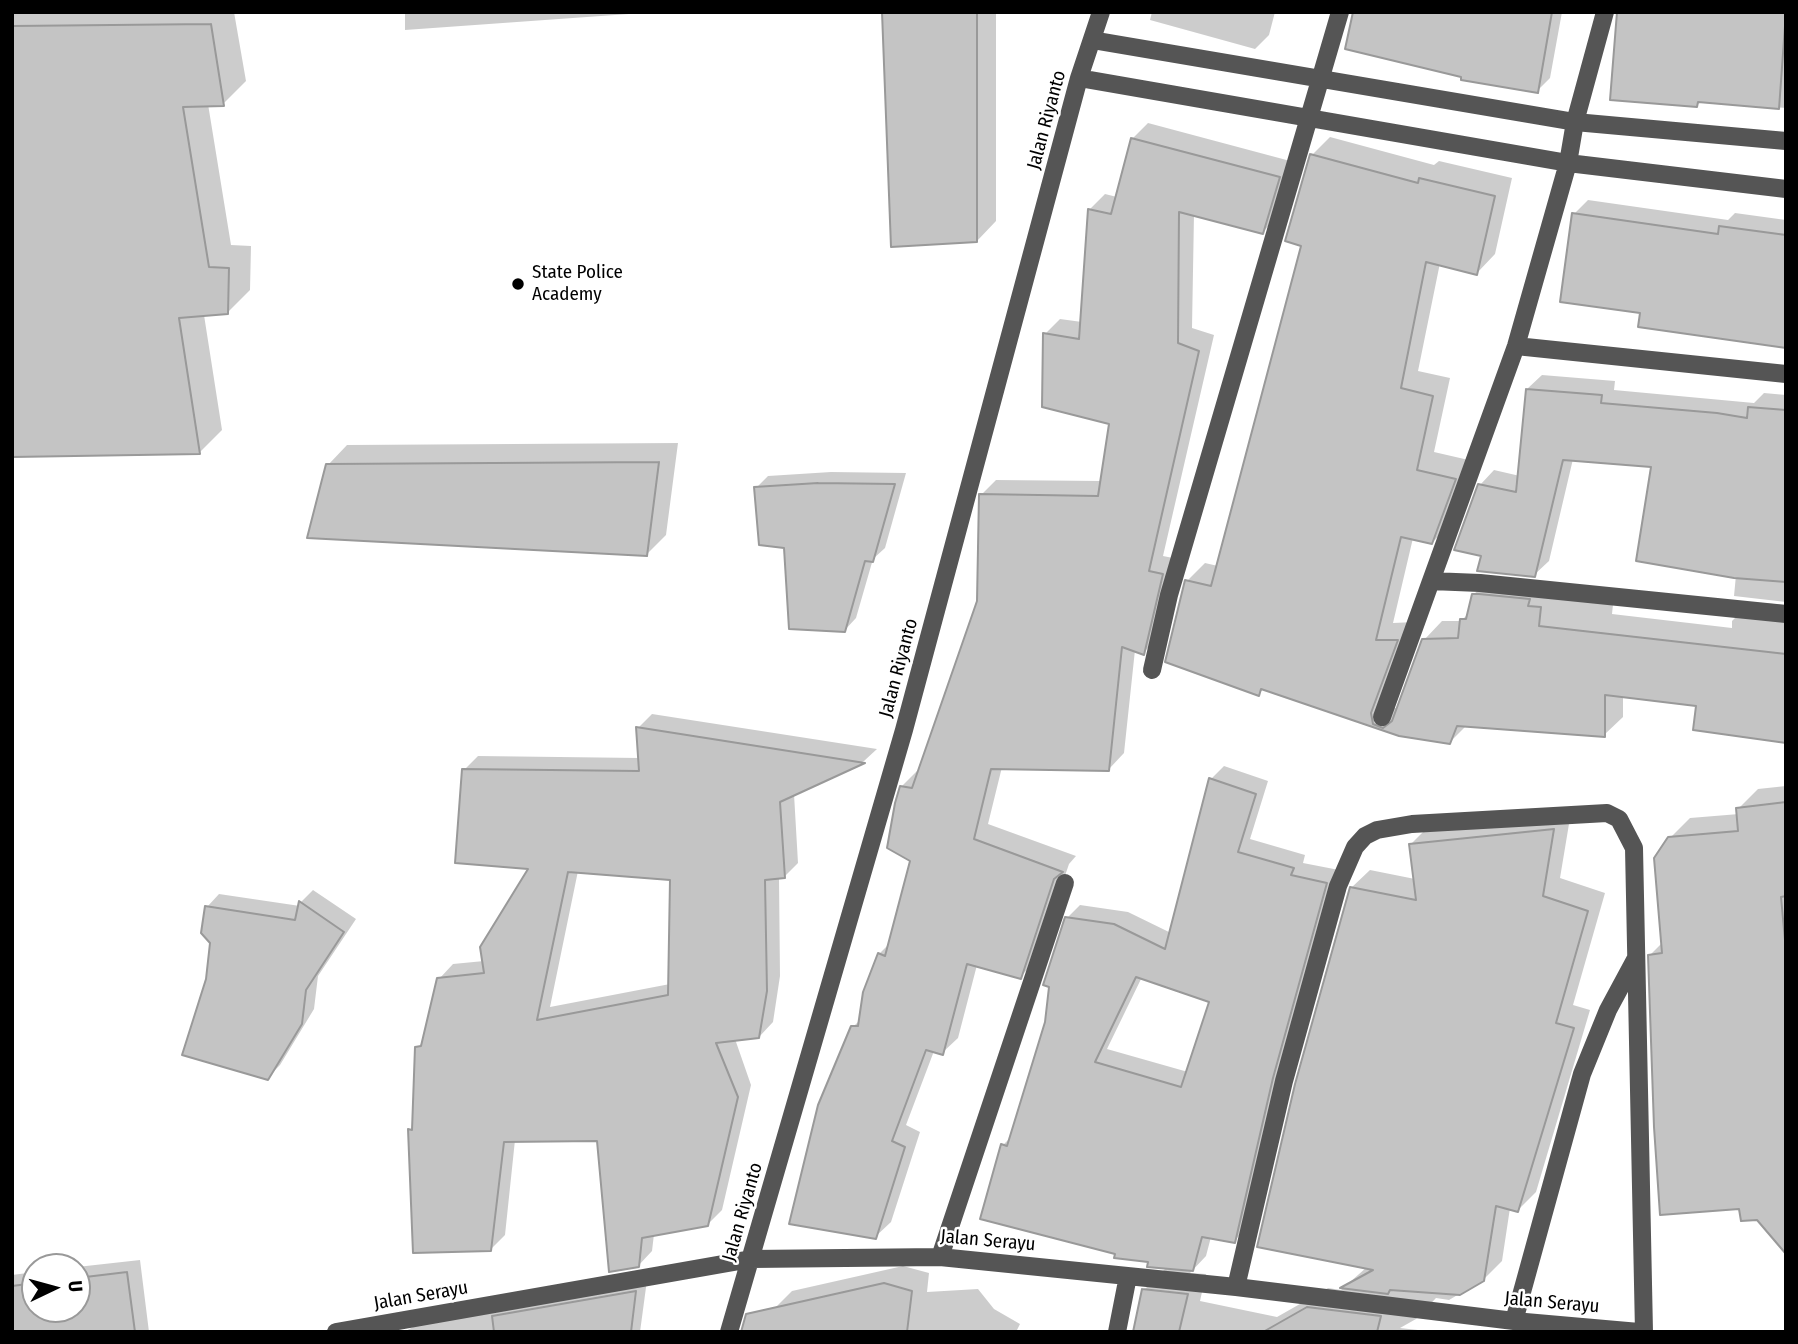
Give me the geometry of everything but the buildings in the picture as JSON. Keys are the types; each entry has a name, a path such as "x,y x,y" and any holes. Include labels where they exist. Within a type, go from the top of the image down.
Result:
{"street":[{"name":"Jalan Riyanto","path":"729,1332 904,730 1079,78 1101,12"},
{"path":"1152,670 1170,595 1340,12"},
{"path":"1382,717 1516,346 1568,163 1575,122 1605,12"},
{"path":"1092,40 1575,122 1786,141"},
{"path":"1079,78 1568,163 1786,189"},
{"path":"1516,346 1786,374"},
{"path":"1431,581 1480,583 1786,614"},
{"path":"1236,1287 1284,1081 1335,895 1350,856 1365,836 1377,830 1412,824 1607,813 1619,819 1634,848 1642,1332"},
{"path":"940,1257 1065,883"},
{"path":"1514,1321 1582,1074 1608,1010 1637,956"},
{"name":"Jalan Serayu","path":"336,1332 751,1259 940,1257 1236,1287 1514,1321 1555,1329 1642,1332"},
{"path":"1117,1332 1128,1276"}],"place":[{"name":"State Police Academy","path":"518,284"}]}
